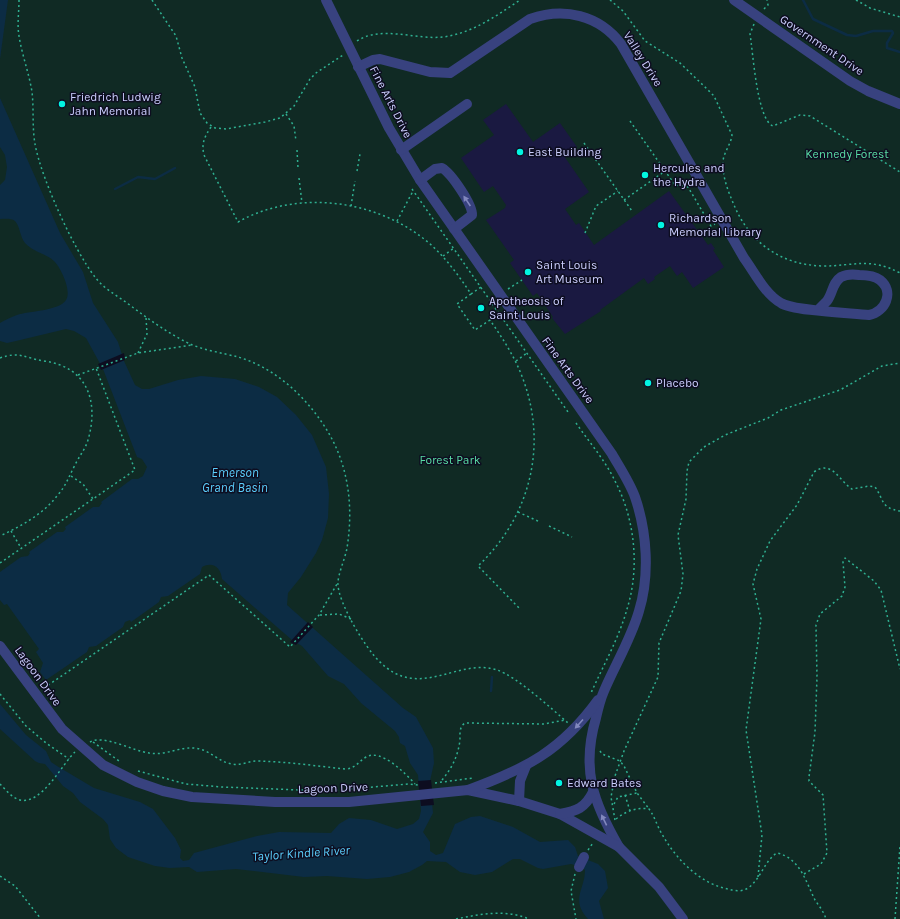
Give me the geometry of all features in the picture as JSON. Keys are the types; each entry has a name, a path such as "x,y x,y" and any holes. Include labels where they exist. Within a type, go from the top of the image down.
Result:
{"street":[{"name":"Fine Arts Drive","path":"326,0 358,67 401,150 454,229 612,454 635,496 644,537 645,576 643,594 639,612 603,693 590,738 590,771 593,792 600,810 619,847"},
{"name":"Government Drive","path":"734,0 850,80 868,91 900,104"},
{"name":"Valley Drive","path":"358,67 373,60 380,59 430,72 450,73 530,19 548,13 566,13 592,20 609,31 621,44 744,258 765,288 778,301 793,308 869,315 875,314 886,304 886,290 881,281 875,278 850,274 838,280 827,301 818,310"},
{"path":"401,150 467,104"},
{"path":"420,180 435,169 442,168 449,174 470,205 472,212 471,217 454,229"},
{"name":"Lagoon Drive","path":"0,646 62,729 103,765 137,782 163,791 192,797 275,802 332,803 432,788 468,790 519,801 560,814 619,847 659,887 682,919"},
{"name":"Fine Arts Drive","path":"468,790 526,766 557,746 576,728 603,693"},
{"path":"519,801 520,781 526,766"},
{"path":"560,814 575,812 582,808 588,802 593,792"},
{"path":"579,867 584,857"}],"path":[{"path":"19,0 18,34 32,94 35,146 54,200 82,256 95,277 104,287 146,317 192,345 243,359 273,373 295,390 310,406 335,444 349,488 350,531 338,584 319,615 292,646 290,647 208,575 41,690"},
{"path":"152,0 176,36 185,66 195,87 200,113 211,126 226,129 265,122 286,114 294,106 310,79 323,67 343,55"},
{"path":"356,42 365,36 380,33 421,37 446,36 483,24 497,17 520,0"},
{"path":"610,0 623,11 645,42 680,63 714,96 732,135 724,160 727,189 735,209 755,240 773,254 792,262 821,266 876,263 900,273"},
{"path":"760,14 768,5 767,0"},
{"path":"856,0 872,8 900,17"},
{"path":"756,21 750,34 760,102 766,121 773,126 800,116 810,116 900,172"},
{"path":"286,114 294,126 296,141"},
{"path":"630,121 675,185 688,187 711,226 722,220"},
{"path":"211,126 202,146 204,155 238,222 257,212 302,203 324,202 371,211 397,222 420,236 443,256 471,294"},
{"path":"584,143 632,211"},
{"path":"297,150 298,168"},
{"path":"357,171 360,154"},
{"path":"624,200 666,171"},
{"path":"299,178 302,203"},
{"path":"351,206 355,181"},
{"path":"397,222 412,190 568,412"},
{"path":"585,233 596,206 618,191"},
{"path":"443,256 458,245"},
{"path":"508,289 522,280"},
{"path":"481,287 457,304 475,330 500,314"},
{"path":"138,353 146,334 146,317"},
{"path":"490,320 516,361 529,397 534,436 529,480 518,512 501,543 478,566 520,609"},
{"path":"78,375 138,353 192,345"},
{"path":"516,361 531,350"},
{"path":"0,358 12,354 22,355 66,366 78,375 88,393 93,409 88,442 71,476 57,497 35,517 0,536"},
{"path":"615,822 614,804 611,797 620,761 658,677 659,643 681,591 683,574 678,535 686,499 687,471 690,462 704,447 725,435 768,418 781,410 840,390 882,366 900,363"},
{"path":"0,563 135,470 97,368"},
{"path":"576,422 608,469 620,490 628,513 633,549 633,578 628,608 589,697"},
{"path":"758,877 762,835 746,730 761,619 753,584 757,569 775,532 795,508 814,472 818,469 827,469 836,472 844,483 852,489 869,486 875,488 883,504 889,508 900,511"},
{"path":"71,476 83,484 93,499"},
{"path":"518,512 540,522"},
{"path":"549,526 572,537"},
{"path":"10,531 22,548"},
{"path":"804,874 821,864 827,853 823,795 809,781 808,776 814,738 816,704 816,631 817,619 820,614 827,607 839,600 844,591 843,562 845,558 874,581 881,590 900,669"},
{"path":"338,584 351,619 367,648 380,662 392,671 407,677 423,679 478,667 497,670 514,679 565,720 538,725 466,723 460,730 458,749 454,762 441,781 432,788"},
{"path":"319,615 339,614 351,619"},
{"path":"0,694 26,726 46,743 69,759"},
{"path":"565,727 572,719"},
{"path":"87,738 123,765"},
{"path":"88,743 91,741 103,740 142,752 158,754 184,748 199,749 214,754 228,764 236,765 261,761 345,770 351,769 368,756 374,755 385,759 406,774 419,790"},
{"path":"599,748 606,756 620,761 638,793 650,809 662,834 673,850 680,859 706,882 721,888 742,891 753,884 772,856 777,853 784,854 794,861 804,874 806,883 826,919"},
{"path":"0,784 20,800 30,799 40,793 74,754"},
{"path":"134,770 186,784 222,787 327,792 415,784"},
{"path":"441,781 478,777"},
{"path":"614,804 618,797 638,793"},
{"path":"625,795 630,811"},
{"path":"613,825 620,816 630,811 637,808 650,809"},
{"path":"895,919 900,846"},
{"path":"576,919 571,891 574,877 579,867"},
{"path":"0,876 15,886 41,919"},
{"path":"456,919 500,912 519,914 529,919"}],"green space":[{"name":"Forest Park","path":"0,0 900,0 900,919 0,919"}],"water":[{"path":"0,0 8,0 0,59"},
{"name":"Emerson Grand Basin","path":"0,98 60,233 83,272 93,303 118,342 124,361 135,385 142,389 149,389 178,380 201,376 235,379 259,387 277,397 296,415 312,435 326,467 329,494 328,518 322,540 316,553 301,577 288,593 287,605 403,708 416,717 433,748 434,763 430,781 433,813 423,832 430,842 430,851 436,855 443,853 455,824 471,817 480,816 513,827 540,842 568,840 575,847 578,856 598,864 605,871 608,888 599,901 604,919 588,919 583,912 579,900 585,870 582,867 571,864 543,869 520,859 513,859 492,872 475,875 460,872 446,862 427,861 409,872 390,877 367,879 327,876 304,877 236,869 197,872 189,867 170,868 155,866 128,857 116,848 110,839 108,825 103,819 80,802 73,793 63,786 45,764 35,761 0,729 0,704 26,735 46,751 51,762 94,788 140,802 153,809 175,838 181,850 180,858 183,861 189,860 194,853 257,836 279,832 331,833 339,824 349,818 371,820 397,829 413,824 419,819 421,811 418,775 410,763 405,746 400,743 399,737 395,731 361,703 344,684 328,676 302,646 292,640 222,579 220,572 213,565 206,565 202,567 200,574 168,596 161,597 159,602 131,622 130,620 125,622 123,627 96,646 89,647 87,652 46,680 40,672 43,663 36,652 39,649 7,604 4,605 0,600 0,572 21,557 28,556 30,553 29,552 57,532 63,532 66,529 65,527 93,507 99,507 102,503 101,502 132,479 138,479 143,476 147,467 142,459 137,457 103,369 86,338 74,331 66,329 7,343 0,341 0,323 17,315 50,309 62,304 66,300 68,291 60,269 54,261 25,243 15,221 10,219 0,219 0,185 5,180 7,167 5,155 0,147"}],"pier":[{"path":"124,353 125,360 101,370 98,364"},
{"path":"308,622 313,627 296,645 290,642"},
{"path":"431,780 434,805 421,806 418,781"}],"building":[{"path":"506,104 533,142 560,123 577,147 564,156 589,192 565,209 576,225 579,223 594,245 669,191 708,245 711,243 715,249 713,250 724,267 693,288 682,272 677,276 670,266 654,277 655,279 648,284 644,278 600,310 601,311 565,334 552,318 553,317 537,293 533,296 510,263 514,260 486,220 505,208 506,205 493,186 484,192 461,158 494,135 483,120"}],"waterway":[{"path":"803,0 813,19 847,35 856,36 873,31 892,31 893,33 887,43 887,48 900,52"},
{"path":"115,189 138,177 155,179 175,168"},
{"path":"491,691 492,677"}],"place":[{"name":"Friedrich Ludwig Jahn Memorial","path":"62,104"},
{"name":"East Building","path":"520,152"},
{"name":"Hercules and the Hydra","path":"645,175"},
{"name":"Richardson Memorial Library","path":"661,225"},
{"name":"Saint Louis Art Museum","path":"528,272"},
{"name":"Apotheosis of Saint Louis","path":"481,308"},
{"name":"Placebo","path":"648,383"},
{"name":"Edward Bates","path":"559,783"}],"park label":[{"name":"Kennedy Forest","path":"847,154"}],"water label":[{"name":"Taylor Kindle River","path":"301,853"}]}
